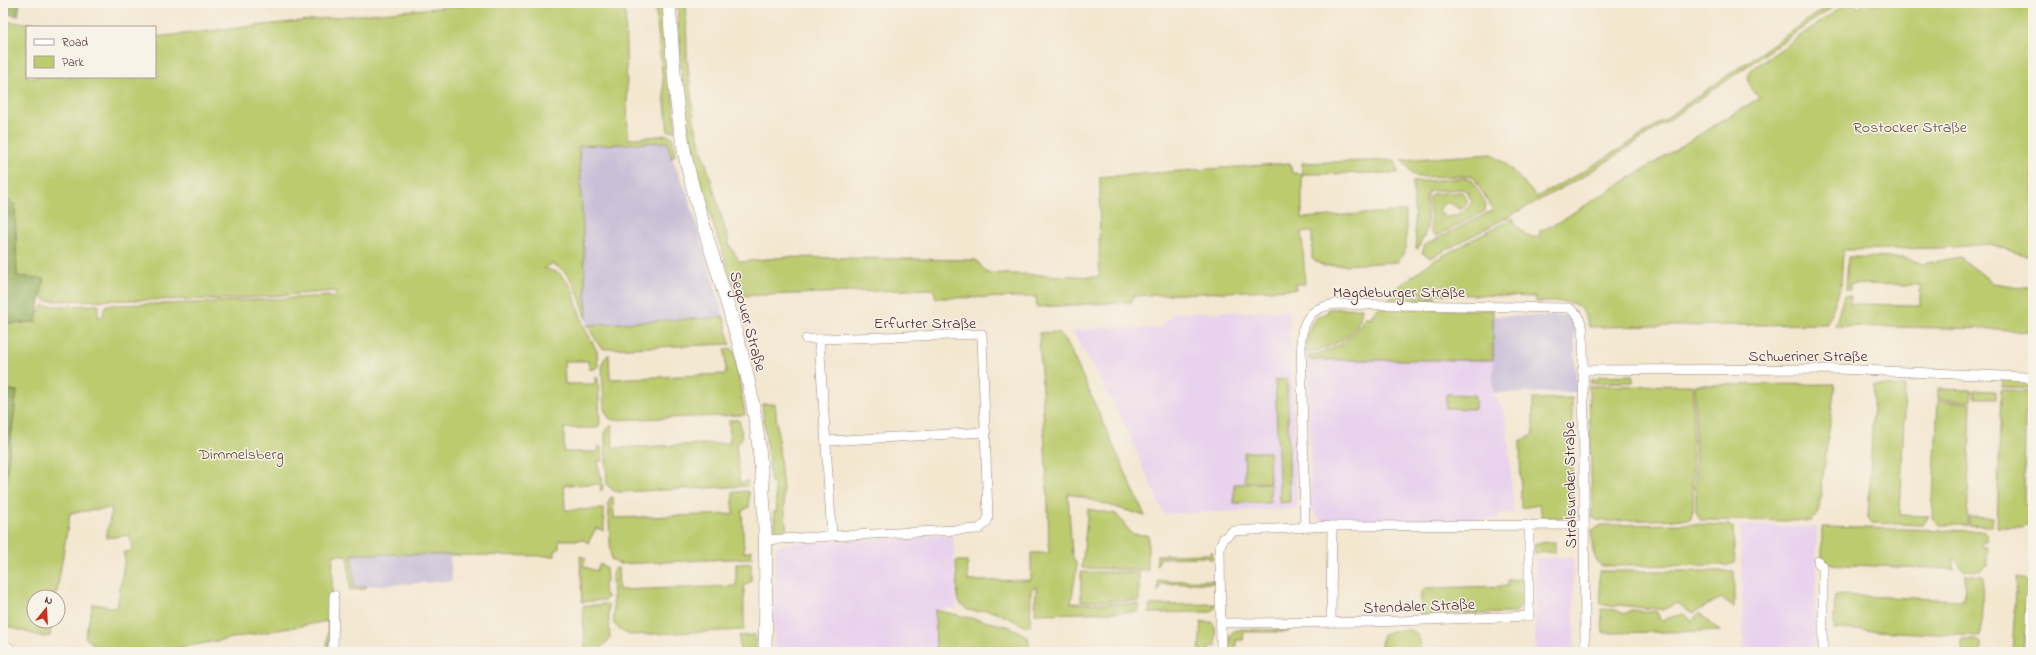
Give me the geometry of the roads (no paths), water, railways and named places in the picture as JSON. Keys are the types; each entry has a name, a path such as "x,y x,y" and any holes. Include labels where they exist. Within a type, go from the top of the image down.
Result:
{"street":[{"name":"Segouer Straße","path":"669,3 674,79 681,133 691,181 740,344 749,386 763,488 766,540 765,652"},
{"name":"Magdeburger Straße","path":"1305,527 1301,339 1302,329 1310,313 1324,306 1338,304 1534,306 1569,308 1575,311 1580,319"},
{"name":"Stralsunder Straße","path":"1580,319 1583,329 1582,370 1585,652"},
{"name":"Erfurter Straße","path":"766,540 979,530 986,523 988,518 982,334 806,339"},
{"path":"820,339 832,536"},
{"name":"Schweriner Straße","path":"1582,370 1837,369 2026,377 2033,380"},
{"path":"826,441 986,432"},
{"name":"Stendaler Straße","path":"1220,620 1331,622 1529,616 1529,525"},
{"path":"1221,652 1220,546 1223,539 1233,531 1241,529 1332,526 1584,525"},
{"path":"1331,622 1332,526"},
{"path":"1818,562 1819,565 1822,566 1823,652"},
{"path":"2030,652 2033,565"},
{"path":"333,652 334,595"},
{"path":"3,643 14,652"}],"park label":[{"name":"Rostocker Straße","path":"1910,126"},
{"name":"Dimmelsberg","path":"241,453"}]}
